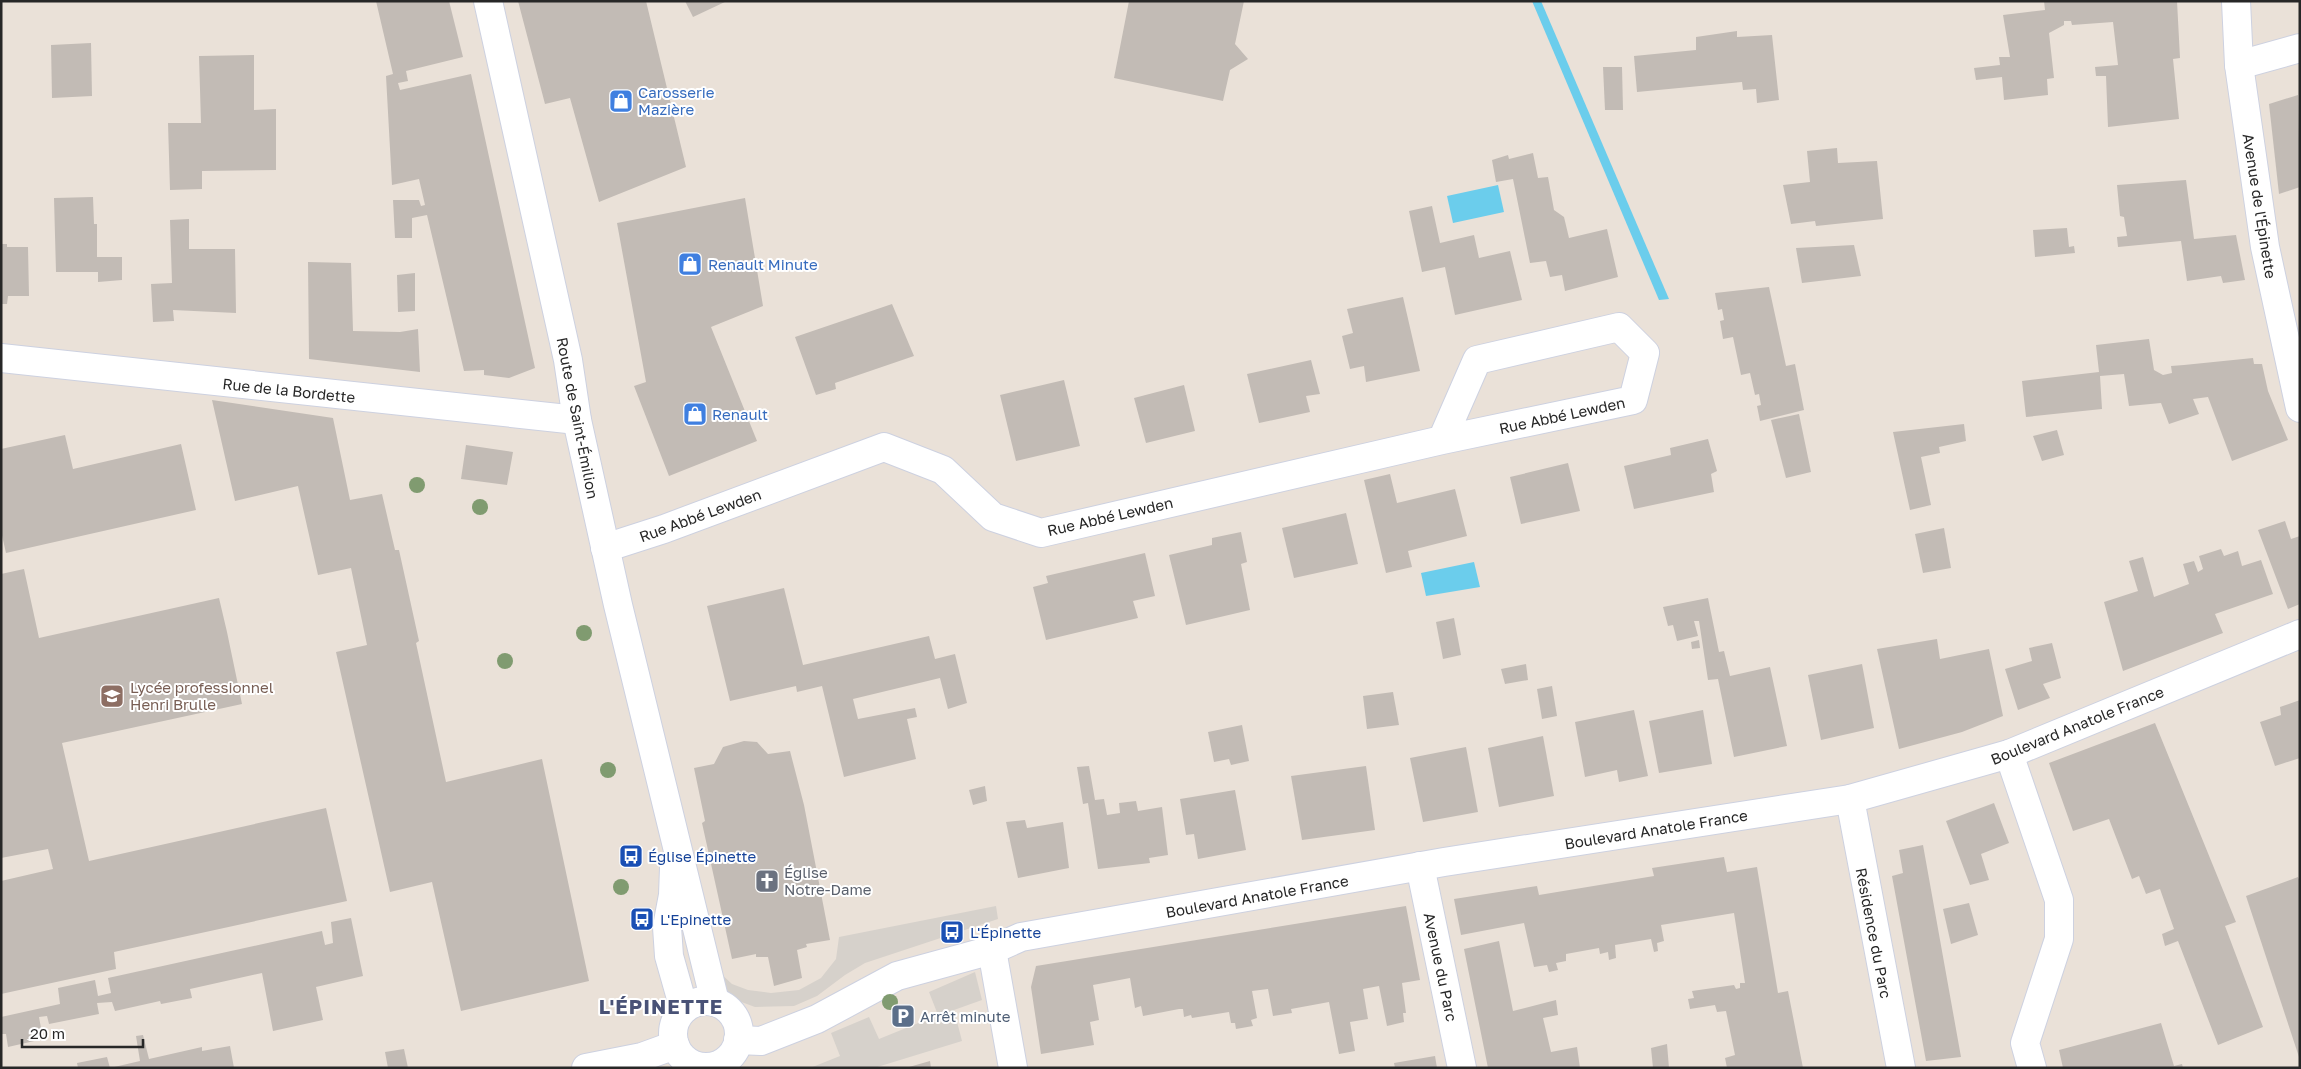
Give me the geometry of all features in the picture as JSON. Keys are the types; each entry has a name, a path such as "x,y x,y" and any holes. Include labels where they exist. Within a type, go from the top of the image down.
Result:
{"street":[{"name":"Route de Saint-Émilion","path":"488,1 568,360 577,420 605,548 715,1002"},
{"name":"Avenue de l'Épinette","path":"2236,1 2239,65 2265,247 2300,408"},
{"path":"2239,65 2300,48"},
{"name":"Rue Abbé Lewden","path":"605,548 664,529 884,447 943,470 992,517 1041,533 1442,440 1633,400 1645,354 1620,327 1476,360 1442,440"},
{"name":"Rue de la Bordette","path":"1,358 577,420"},
{"name":"Boulevard Anatole France","path":"738,1040 761,1041 817,1020 897,976 992,950 1022,937 1420,866 1850,799 2009,754 2300,634"},
{"path":"2009,754 2059,900 2059,939 2025,1043 2032,1068"},
{"name":"Résidence du Parc","path":"1850,799 1900,1068"},
{"name":"Route de Saint-Émilion","path":"674,834 673,895 668,937 669,956 684,1009"},
{"name":"Avenue du Parc","path":"1420,866 1462,1068"},
{"path":"992,950 1013,1068"},
{"path":"715,1002 724,1006 736,1021 738,1040 730,1057 721,1063 702,1067 686,1060 675,1045 674,1025 684,1009 693,1003 715,1002"},
{"path":"586,1068 642,1057 675,1045"}],"shaded area":[{"path":"996,906 998,919 865,963 817,996 794,1006 755,1007 736,1000 710,982 705,959 732,984 748,990 771,993 799,990 821,978 836,959 839,937"},
{"path":"975,972 982,1000 954,1010 962,1041 874,1068 810,1068 840,1056 831,1033 869,1017 879,1039 938,1015 929,992"}],"water":[{"path":"1532,1 1541,1 1669,299 1659,300"},
{"path":"1498,185 1504,212 1453,223 1447,196"},
{"path":"1474,562 1480,587 1426,596 1421,573"}],"building":[{"path":"376,1 449,1 463,57 406,71 408,81 398,83 400,90 471,74 535,368 509,378 484,375 484,370 464,371 427,215 412,218 412,238 395,238 393,200 419,200 421,206 425,205 419,179 392,185 386,76 393,74"},
{"name":"Carosserie Mazière","path":"518,1 646,1 686,167 599,202 570,98 545,104"},
{"path":"685,1 727,1 693,17"},
{"path":"1129,1 1244,1 1235,44 1248,59 1230,70 1223,101 1114,78"},
{"path":"2044,1 2177,1 2180,58 2173,59 2179,119 2108,127 2106,76 2096,76 2095,67 2118,65 2113,22 2072,25 2071,21 2064,21 2064,25 2049,33 2054,78 2047,79 2048,95 2004,100 2002,77 1976,80 1974,68 2000,65 1999,57 2010,57 2003,15 2045,10"},
{"path":"1737,31 1737,37 1772,35 1779,100 1757,103 1756,89 1743,90 1742,82 1637,92 1634,56 1696,50 1696,37"},
{"path":"91,43 92,96 52,98 51,45"},
{"path":"254,55 254,110 276,109 276,170 202,171 202,189 170,190 168,123 201,123 199,56"},
{"path":"1603,67 1622,67 1623,110 1605,110"},
{"path":"2298,95 2300,187 2279,194 2269,104"},
{"path":"1837,148 1838,163 1877,161 1883,219 1816,226 1815,221 1791,224 1783,185 1810,182 1807,151"},
{"path":"1533,153 1538,178 1548,177 1554,210 1564,217 1569,238 1607,229 1618,277 1565,291 1562,275 1550,277 1546,261 1530,263 1513,179 1496,182 1492,160 1508,155 1509,159"},
{"path":"2186,180 2194,239 2236,235 2245,280 2223,283 2221,276 2187,281 2181,241 2118,247 2117,237 2127,236 2124,217 2120,216 2117,185"},
{"path":"93,197 94,224 97,224 97,257 122,257 122,280 98,282 98,272 56,272 54,198"},
{"path":"745,198 763,306 711,327 757,441 669,476 634,386 646,382 617,223"},
{"path":"1432,206 1440,243 1474,235 1479,258 1510,251 1522,300 1455,315 1445,267 1422,272 1409,211"},
{"path":"189,219 189,249 235,249 236,313 173,310 174,321 153,322 151,284 172,283 170,220"},
{"path":"2067,228 2069,247 2074,246 2075,253 2035,257 2033,230"},
{"path":"1,244 7,244 7,247 28,247 29,296 8,296 7,304 1,304"},
{"path":"1854,245 1861,276 1802,283 1796,248"},
{"path":"308,262 351,263 353,331 400,332 418,329 420,372 309,359"},
{"path":"415,273 415,311 398,312 397,275"},
{"path":"1769,287 1786,366 1795,364 1804,410 1760,421 1757,406 1761,405 1759,394 1755,395 1750,373 1741,375 1733,337 1723,339 1720,321 1724,320 1722,309 1718,310 1715,293"},
{"path":"1403,297 1420,371 1366,382 1364,366 1350,369 1342,336 1353,333 1347,309"},
{"path":"892,304 914,356 835,383 836,389 816,395 795,337"},
{"path":"2149,339 2154,370 2163,375 2172,373 2171,366 2253,358 2254,364 2262,364 2268,391 2288,440 2232,461 2208,397 2193,399 2199,414 2169,424 2161,403 2129,406 2124,374 2100,376 2102,409 2026,417 2022,381 2099,372 2096,345"},
{"path":"1311,360 1320,394 1306,396 1310,412 1259,423 1247,374"},
{"path":"1064,380 1080,446 1016,461 1000,395"},
{"path":"1184,385 1195,431 1146,443 1134,398"},
{"path":"212,400 333,418 350,500 382,494 395,550 399,550 419,641 416,643 446,782 542,759 589,981 461,1011 432,882 390,892 336,652 367,645 351,568 318,575 298,486 235,501"},
{"path":"1799,414 1811,472 1786,478 1771,420"},
{"path":"1964,424 1966,441 1939,447 1940,453 1921,457 1931,505 1910,510 1893,432"},
{"path":"2057,430 2064,455 2042,461 2033,436"},
{"path":"65,435 73,469 181,444 196,510 6,553 1,531 1,449"},
{"path":"1708,439 1717,471 1711,474 1714,492 1634,509 1624,466 1671,455 1670,448"},
{"path":"466,445 513,452 507,485 461,479"},
{"path":"1568,463 1580,511 1521,524 1510,477"},
{"path":"1390,474 1397,503 1455,489 1467,536 1408,551 1412,567 1386,573 1364,480"},
{"path":"1346,513 1358,564 1294,578 1282,528"},
{"path":"2285,521 2291,539 2300,536 2300,604 2288,609 2258,530"},
{"path":"1944,528 1951,568 1923,573 1915,534"},
{"path":"1241,532 1247,562 1241,564 1250,610 1186,625 1169,555 1212,545 1212,538"},
{"path":"2221,549 2224,556 2238,551 2242,566 2261,560 2273,594 2215,614 2223,633 2123,671 2104,602 2138,591 2129,561 2143,557 2154,597 2189,584 2183,564 2194,561 2198,572 2203,569 2199,556"},
{"path":"1145,553 1155,596 1133,601 1138,618 1046,640 1033,587 1048,583 1046,576"},
{"path":"24,569 39,638 219,598 227,632 242,704 62,743 89,861 326,808 347,901 114,952 116,969 1,994 1,881 53,869 48,849 1,858 1,574"},
{"path":"784,588 803,665 929,636 935,659 955,654 967,703 948,709 940,678 853,699 858,719 915,708 917,717 907,719 916,759 844,777 822,686 797,692 796,686 730,701 707,606"},
{"path":"1708,598 1719,652 1724,651 1730,676 1770,667 1787,746 1734,757 1718,679 1708,680 1699,621 1694,621 1698,636 1677,641 1673,625 1668,626 1663,607"},
{"path":"1454,618 1461,655 1443,659 1436,622"},
{"path":"1937,639 1940,659 1989,649 2003,716 1962,732 1899,749 1877,649"},
{"path":"1699,640 1700,648 1692,649 1691,642"},
{"path":"2052,643 2061,678 2043,684 2050,698 2018,710 2005,669 2032,661 2029,648"},
{"path":"1526,664 1528,680 1505,684 1501,669"},
{"path":"1862,664 1874,728 1821,740 1808,675"},
{"path":"1552,686 1557,716 1542,719 1537,689"},
{"path":"1393,692 1399,725 1367,729 1363,696"},
{"path":"2300,700 2300,758 2275,766 2260,722 2281,715 2280,707"},
{"path":"1634,710 1648,776 1619,782 1617,770 1585,777 1575,722"},
{"path":"1703,710 1712,764 1659,773 1649,721"},
{"path":"2155,723 2236,922 2225,926 2263,1027 2218,1045 2178,941 2165,946 2162,934 2174,929 2160,889 2146,894 2139,876 2132,879 2109,819 2073,831 2049,763"},
{"path":"1242,725 1249,761 1231,765 1229,759 1214,762 1208,732"},
{"path":"1543,736 1554,796 1499,807 1488,748"},
{"name":"Église Notre-Dame","path":"744,741 757,742 768,754 790,751 804,805 830,940 806,944 807,947 797,950 802,978 774,986 768,957 756,957 756,954 732,959 702,823 705,821 694,768 714,764 723,747"},
{"path":"1466,747 1478,812 1423,822 1410,758"},
{"path":"1089,766 1095,800 1104,799 1107,815 1120,813 1119,803 1136,801 1138,811 1162,807 1168,855 1149,858 1150,863 1098,869 1088,803 1083,804 1077,767"},
{"path":"1366,766 1375,830 1302,840 1291,776"},
{"path":"985,786 987,801 973,805 969,790"},
{"path":"1235,790 1246,850 1198,859 1194,834 1186,835 1180,799"},
{"path":"1994,803 2009,843 1981,854 1989,880 1970,885 1946,821"},
{"path":"1025,820 1027,828 1063,822 1069,868 1018,878 1006,822"},
{"path":"1923,845 1961,1057 1926,1061 1892,876 1903,873 1899,850"},
{"path":"1724,857 1727,872 1757,867 1778,993 1788,991 1803,1068 1727,1068 1725,1058 1735,1055 1726,1011 1717,1012 1715,1005 1690,1009 1688,999 1694,998 1692,991 1734,985 1736,989 1740,988 1740,983 1745,983 1734,913 1661,925 1664,941 1657,943 1658,951 1654,952 1651,939 1615,945 1616,958 1609,960 1608,952 1600,954 1599,948 1566,954 1566,961 1556,963 1558,970 1549,972 1547,965 1534,967 1524,923 1461,935 1454,899 1537,886 1539,895 1654,876 1652,868"},
{"path":"2298,877 2300,882 2299,1057 2246,896"},
{"path":"1969,903 1978,935 1951,944 1943,909"},
{"path":"1406,906 1420,980 1402,983 1406,1013 1403,1013 1404,1022 1387,1026 1379,986 1363,989 1368,1019 1350,1022 1355,1051 1339,1054 1329,1002 1291,1009 1292,1013 1273,1016 1268,989 1252,991 1257,1018 1251,1020 1253,1026 1236,1029 1235,1023 1231,1023 1229,1012 1192,1018 1191,1015 1184,1017 1183,1009 1179,1009 1143,1016 1141,1006 1135,1008 1130,978 1093,985 1099,1020 1090,1022 1094,1045 1041,1054 1031,987 1036,966"},
{"path":"351,918 363,976 316,987 323,1020 273,1031 262,973 190,989 192,998 161,1004 160,1001 115,1011 112,1002 97,1003 99,1014 49,1024 47,1016 39,1017 43,1039 8,1047 6,1034 1,1034 1,1017 60,1004 58,988 95,980 98,996 111,993 108,978 322,931 325,945 333,943 331,922"},
{"path":"1499,941 1513,1011 1556,1000 1558,1015 1543,1018 1551,1052 1577,1047 1580,1068 1488,1068 1464,949"},
{"path":"2161,1023 2174,1066 2182,1064 2183,1068 2063,1068 2059,1050"},
{"path":"143,1035 149,1059 202,1047 202,1051 230,1046 234,1068 110,1068 140,1061 136,1036"},
{"path":"1667,1044 1669,1068 1653,1068 1651,1048"},
{"path":"404,1049 408,1068 388,1068 385,1052"},
{"path":"1435,1056 1437,1068 1395,1068 1394,1063"},
{"path":"107,1057 110,1068 78,1068 77,1063"},
{"path":"930,1061 931,1068 909,1068 909,1067"}],"place":[{"name":"Carosserie Mazière","path":"621,101"},
{"name":"Renault Minute","path":"690,264"},
{"name":"Renault","path":"695,414"},
{"name":"Lycée professionnel Henri Brulle","path":"112,696"},
{"name":"Église Épinette","path":"631,856"},
{"name":"Église Notre-Dame","path":"767,881"},
{"name":"L'Epinette","path":"642,919"},
{"name":"L'Épinette","path":"952,932"},
{"name":"Arrêt minute","path":"903,1016"}],"district":[{"name":"L'ÉPINETTE","path":"661,1006"}]}
